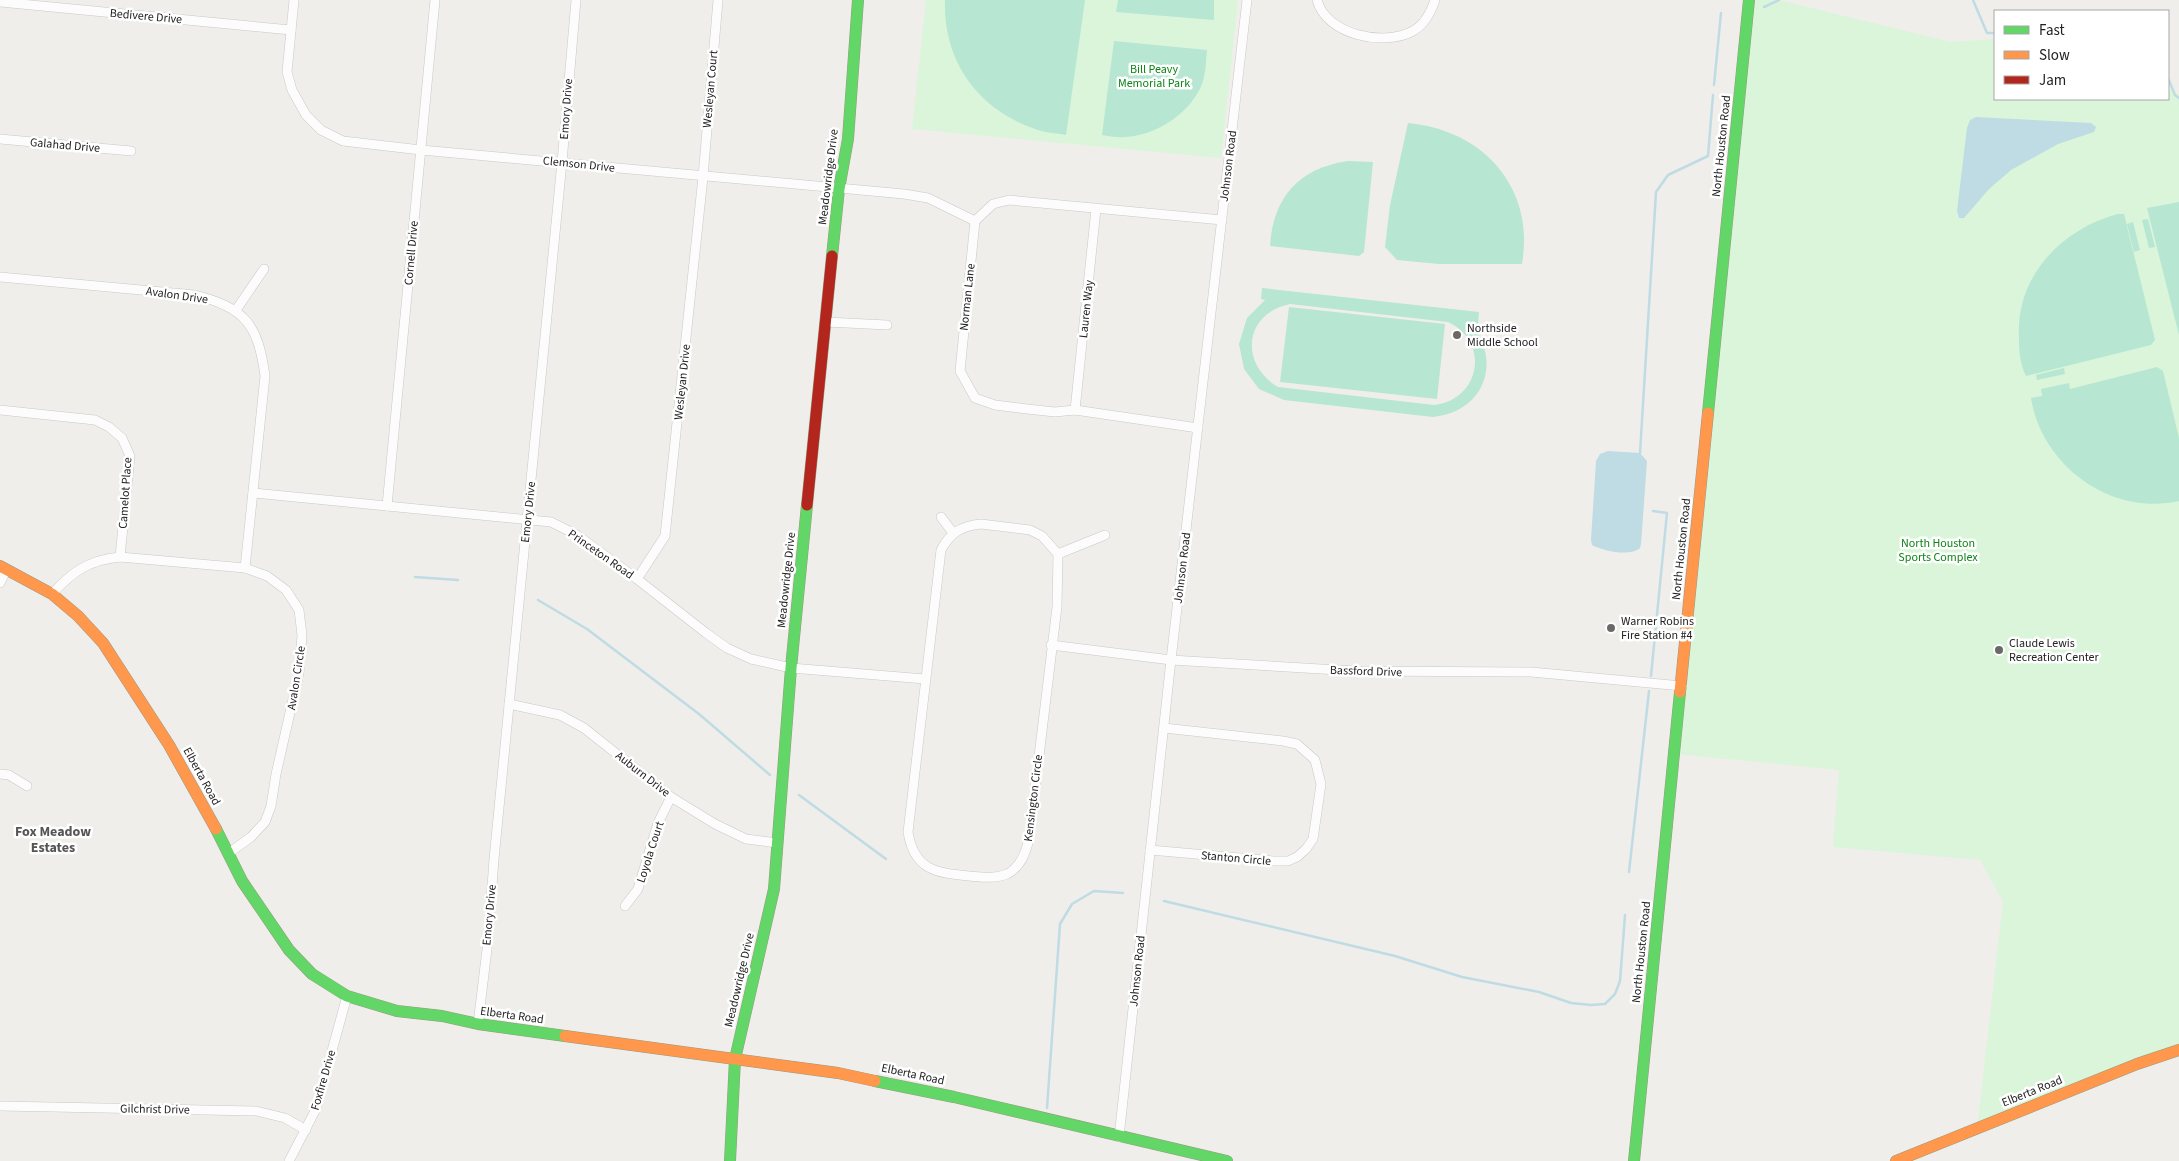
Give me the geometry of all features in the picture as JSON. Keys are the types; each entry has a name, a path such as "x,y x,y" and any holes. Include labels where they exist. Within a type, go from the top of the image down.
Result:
{"street":[{"name":"Clemson Drive","path":"294,0 287,72 292,90 306,115 321,130 343,141 928,198 975,221"},
{"name":"Cornell Drive","path":"387,506 435,0"},
{"name":"Emory Drive","path":"478,1024 488,941 576,0"},
{"name":"Wesleyan Court","path":"703,177 718,0"},
{"name":"Meadowridge Drive","path":"730,1161 734,1059 774,889 791,668 839,189 848,139 858,0"},
{"name":"Johnson Road","path":"1119,1137 1171,660 1247,0"},
{"path":"1316,0 1328,19 1348,32 1371,37 1393,38 1414,31 1427,18 1435,0"},
{"name":"North Houston Road","path":"1634,1161 1749,0"},
{"name":"Bedivere Drive","path":"0,2 291,30"},
{"name":"Galahad Drive","path":"0,139 131,151"},
{"name":"Wesleyan Drive","path":"637,579 665,536 703,177"},
{"path":"975,221 993,204 1009,200 1222,220"},
{"name":"Lauren Way","path":"1076,410 1096,209"},
{"name":"Norman Lane","path":"975,221 960,371 975,398 995,405 1055,412 1076,410 1198,428"},
{"path":"236,310 264,268"},
{"name":"Avalon Drive","path":"0,277 195,295 215,300 236,310 250,325 261,346 265,376 246,568"},
{"path":"826,322 887,325"},
{"name":"Camelot Place","path":"0,410 95,420 109,427 122,438 130,456 120,557"},
{"name":"Princeton Road","path":"252,493 551,522 577,535 637,579 706,634 727,648 751,659 791,668 925,679"},
{"path":"941,517 953,533 961,528 981,524 1030,530 1042,536 1058,554 1105,535"},
{"name":"Kensington Circle","path":"953,533 941,550 938,565 908,832 910,846 918,859 926,867 941,873 989,878 1008,873 1018,865 1026,854 1057,607 1058,554"},
{"name":"Avalon Circle","path":"52,594 66,578 84,566 101,559 120,557 246,568 267,576 286,590 299,610 302,635 299,673 276,774 271,806 265,822 251,837 229,853"},
{"path":"0,583 4,567"},
{"name":"Elberta Road","path":"4,567 52,594 78,616 102,643 169,745 229,853 242,881 289,950 312,974 347,996 397,1011 442,1016 478,1024 838,1073 954,1097 1227,1161"},
{"name":"Bassford Drive","path":"1051,645 1171,660 1355,671 1531,672 1682,686"},
{"name":"Auburn Drive","path":"509,704 542,710 568,719 592,734 671,797 715,824 746,839 777,843"},
{"name":"Stanton Circle","path":"1150,850 1288,861 1306,849 1313,839 1321,784 1315,760 1297,744 1164,728"},
{"path":"0,774 9,775 27,786"},
{"name":"Loyola Court","path":"625,906 638,889 658,823 671,797"},
{"name":"Foxfire Drive","path":"289,1161 316,1109 347,996"},
{"name":"Elberta Road","path":"1896,1161 2137,1064 2179,1051"},
{"name":"Gilchrist Drive","path":"0,1106 256,1111 285,1118 306,1130"}],"green space":[{"name":"Bill Peavy Memorial Park","path":"926,0 1238,0 1221,158 912,129"},
{"path":"945,0 1085,0 1066,135 1039,130 1015,120 981,96 968,80 950,44 946,23"},
{"path":"1118,0 1214,0 1214,20 1116,12"},
{"name":"North Houston Sports Complex","path":"1749,0 1779,0 1951,42 1994,39 1994,100 2169,100 2169,89 2179,95 2179,1049 1977,1129 2003,902 1980,860 1833,847 1839,770 1675,754"},
{"path":"1114,41 1207,50 1203,81 1191,103 1172,120 1149,132 1137,136 1122,137 1102,135"},
{"path":"1408,123 1435,128 1459,137 1480,150 1498,167 1511,187 1520,210 1524,236 1522,264 1439,264 1397,260 1385,247 1390,205"},
{"path":"1348,161 1373,162 1364,252 1359,256 1270,246 1272,229 1277,213 1283,199 1292,188 1316,170"},
{"path":"2179,202 2179,335 2147,208"},
{"path":"2118,214 2124,214 2155,340 2151,345 2026,376 2022,367 2020,353 2020,316 2025,295 2034,276 2046,259 2078,231 2097,221"},
{"path":"2148,219 2155,247 2149,248 2142,220"},
{"path":"2133,222 2140,250 2134,252 2127,224"},
{"path":"1262,288 1479,312 1478,324 1472,324 1481,339 1486,354 1486,369 1483,383 1476,396 1465,406 1451,413 1433,417 1284,400 1259,389 1244,369 1239,344 1247,318 1265,300 1261,299","holes":["1290,304 1448,322 1462,331 1470,343 1475,356 1474,369 1470,382 1462,393 1450,401 1434,405 1278,387 1265,377 1257,366 1253,353 1252,340 1256,328 1263,318 1275,309"]},
{"path":"1289,307 1445,324 1437,399 1280,382"},
{"path":"2157,367 2163,371 2179,438 2179,501 2154,504 2129,501 2105,493 2084,481 2065,464 2049,445 2038,423 2031,398 2042,396 2041,389 2069,383 2070,389"},
{"path":"2064,368 2065,374 2037,380 2036,375"}],"water":[{"path":"1976,117 2091,123 2096,127 2094,132 2058,144 2011,170 1989,189 1964,218 1959,218 1957,211 1967,128 1970,120"},
{"path":"1608,451 1640,453 1647,461 1641,544 1640,548 1636,551 1623,553 1609,551 1592,545 1596,461 1600,454"}],"waterway":[{"path":"1764,7 1779,0"},
{"path":"1973,0 1987,33 1994,33"},
{"path":"1714,85 1721,13"},
{"path":"2169,80 2175,95 2179,98"},
{"path":"1640,453 1656,192 1668,175 1708,156 1713,95"},
{"path":"1651,676 1667,513 1653,511"},
{"path":"415,577 458,580"},
{"path":"538,600 587,629 699,714 770,775"},
{"path":"1629,872 1649,691"},
{"path":"799,795 886,859"},
{"path":"1047,1108 1060,924 1072,904 1094,891 1123,893"},
{"path":"1164,901 1395,956 1462,977 1539,992 1571,1003 1591,1005 1605,1004 1615,994 1620,981 1625,915"}],"traffic: fast":[{"path":"832,256 839,189 848,139 858,0"},
{"path":"1708,413 1749,0"},
{"path":"730,1161 735,1059 774,889 791,668 807,505"},
{"path":"1634,1161 1680,692"},
{"path":"216,829 242,881 289,950 312,974 347,996 397,1011 442,1016 478,1024 565,1036"},
{"path":"875,1081 954,1097 1227,1161"}],"traffic: slow":[{"path":"1680,692 1708,413"},
{"path":"0,566 52,594 78,616 103,643 169,745 216,829"},
{"path":"565,1036 838,1073 875,1081"},
{"path":"1896,1161 2137,1064 2179,1050"}],"traffic: jam":[{"path":"807,505 832,256"}],"place":[{"name":"Northside Middle School","path":"1457,335"},
{"name":"Warner Robins Fire Station #4","path":"1611,628"},
{"name":"Claude Lewis Recreation Center","path":"1999,650"}],"district":[{"name":"Fox Meadow Estates","path":"53,840"}]}
